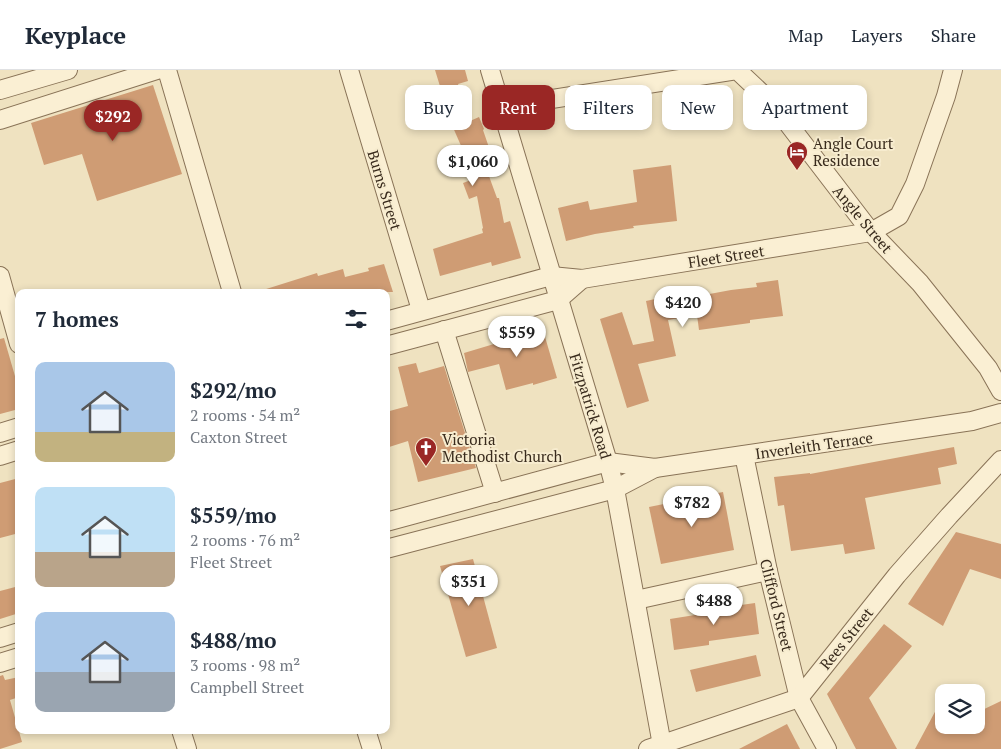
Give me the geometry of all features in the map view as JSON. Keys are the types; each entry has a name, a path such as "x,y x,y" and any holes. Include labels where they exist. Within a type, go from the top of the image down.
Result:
{"street":[{"path":"0,90 68,70"},
{"path":"0,120 157,70"},
{"path":"167,70 231,289"},
{"name":"Burns Street","path":"350,70 421,310"},
{"name":"Fitzpatrick Road","path":"490,70 494,85"},
{"name":"Angle Street","path":"555,99 737,70 773,104 871,232 920,283 994,373 1001,391"},
{"path":"871,232 899,216 915,184 954,70"},
{"name":"Fitzpatrick Road","path":"508,130 615,489 636,600 658,748"},
{"name":"Fleet Street","path":"390,320 551,276 582,279 871,232"},
{"path":"0,276 15,330"},
{"path":"390,345 558,300 582,279"},
{"path":"444,330 495,493"},
{"name":"Inverleith Terrace","path":"390,521 608,462 655,468 972,421 1001,413"},
{"name":"Inverleith Terrace","path":"972,421 1001,422"},
{"path":"0,433 15,428"},
{"path":"0,456 15,451"},
{"name":"Clifford Street","path":"744,455 768,571 799,698 827,749"},
{"name":"Rees Street","path":"799,698 897,575 1001,460"},
{"name":"Inverleith Terrace","path":"390,548 615,489 655,468"},
{"path":"636,600 768,571"},
{"path":"0,638 15,633"},
{"path":"0,663 15,658"},
{"path":"658,748 799,698"},
{"path":"182,734 187,749"},
{"path":"367,734 372,749"}],"building":[{"path":"435,70 465,70 468,81 458,85 440,85"},
{"path":"153,85 182,174 97,201 82,154 44,165 31,123"},
{"path":"479,117 495,165 486,168 497,198 499,198 504,223 510,221 521,258 492,266 491,262 440,276 433,249 483,233 477,196 469,199 463,183 471,180 460,149 462,148 454,130 472,130 472,120"},
{"path":"671,165 677,221 633,226 634,228 566,241 558,208 588,201 590,210 637,202 633,170"},
{"path":"384,264 393,292 390,292 390,289 266,289 317,273 318,276 343,269 345,277 369,271 368,268"},
{"path":"778,280 783,316 699,330 697,315 668,320 676,356 638,364 649,401 627,408 600,319 622,312 633,345 654,341 646,301 687,292 688,298 757,287 756,283"},
{"path":"541,323 557,378 506,390 499,364 468,372 464,353 504,341 502,335"},
{"path":"4,338 15,376 15,410 0,414 0,339"},
{"path":"416,363 419,373 444,366 476,468 418,482 408,441 390,447 390,411 408,406 398,367"},
{"path":"954,447 957,464 938,468 941,484 865,498 875,549 845,554 843,544 791,551 784,505 778,506 774,477 810,474"},
{"path":"15,479 15,534 0,538 0,483"},
{"path":"723,492 734,550 661,564 649,507"},
{"path":"956,532 1001,544 1001,579 970,569 943,626 908,604"},
{"path":"473,559 497,648 466,657 440,566"},
{"path":"15,587 15,614 0,619 0,591"},
{"path":"755,603 759,634 709,641 709,645 674,650 670,619 720,611 720,608"},
{"path":"884,624 912,646 869,698 897,749 856,749 827,694"},
{"path":"756,655 761,676 696,692 690,670"},
{"path":"3,675 5,680 15,678 15,698 10,700 15,718 15,734 20,734 22,742 0,749 0,676"},
{"path":"1001,701 1001,749 915,749 935,712 935,734 985,734 985,709"},
{"path":"787,724 800,749 739,749"}],"place":[{"name":"Angle Court Residence","path":"797,171"},
{"name":"Victoria Methodist Church","path":"426,467"}]}
